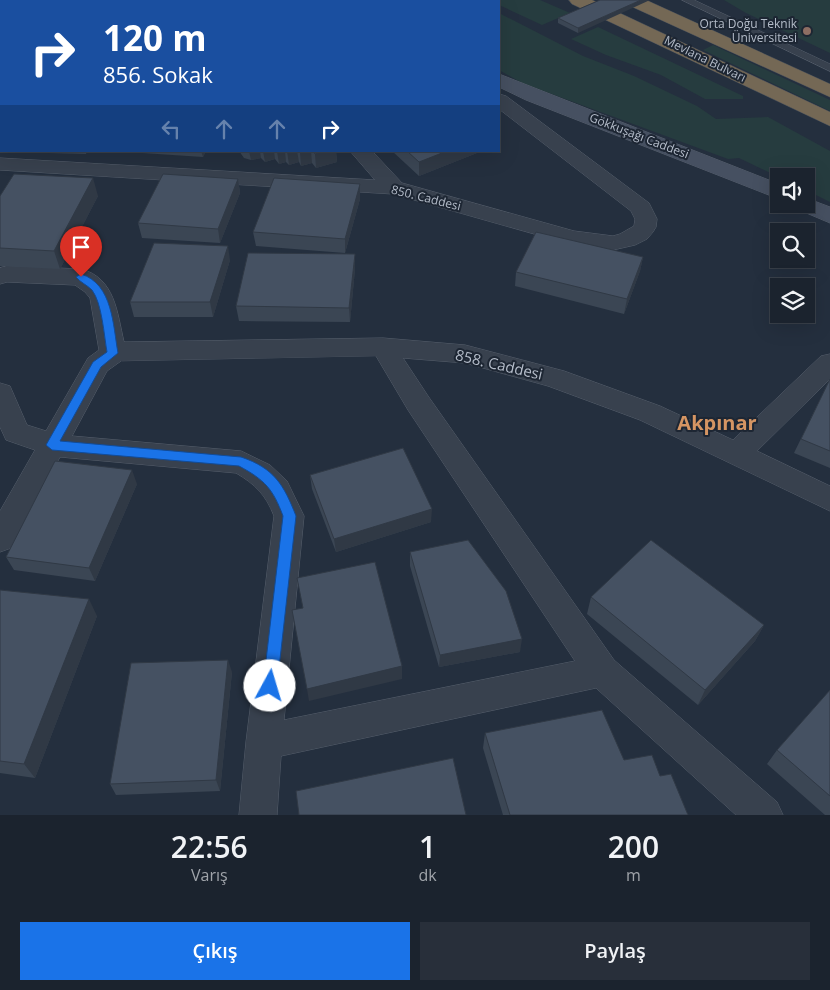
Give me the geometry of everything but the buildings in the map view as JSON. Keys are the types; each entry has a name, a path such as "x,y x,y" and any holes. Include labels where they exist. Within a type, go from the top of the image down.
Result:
{"highway":[{"name":"Mevlana Bulvarı","path":"578,0 830,120"},
{"name":"Mevlana Bulvarı","path":"632,0 830,91"}],"street":[{"name":"Gökkuşağı Caddesi","path":"500,80 536,97 742,175 770,188"},
{"name":"850. Caddesi","path":"0,164 103,161 394,188 573,238 613,243 627,240 639,234 645,227 646,219 641,208 500,101"},
{"path":"361,152 394,188"},
{"path":"815,209 830,216"},
{"path":"0,276 7,274 81,277 94,286 102,298 113,353 97,365 0,539"},
{"path":"383,347 418,403 602,671 764,815"},
{"name":"858. Caddesi","path":"113,353 129,350 383,347 465,354 555,378 650,413 830,499"},
{"path":"736,454 830,363"},
{"path":"0,393 16,432 52,445 241,462 264,474 281,492 289,516 264,742 258,815"},
{"path":"264,742 602,671"}],"lane":[{"path":"687,0 830,68"}],"green space":[{"path":"500,0 540,0 570,13 542,25 500,5"},
{"name":"Orta Doğu Teknik Üniversitesi","path":"724,0 830,0 830,53 746,13"},
{"path":"500,14 583,56 634,76 697,106 716,119 768,117 830,151 830,202 815,194 815,168 770,168 770,173 739,158 728,159 522,83 500,71"},
{"path":"598,27 743,96 743,99 705,99 661,75 606,55 571,39"},
{"path":"713,45 830,100 830,111 703,50"}],"place":[{"name":"Orta Doğu Teknik Üniversitesi","path":"807,31"}],"district":[{"name":"Akpınar","path":"717,423"}],"route":[{"path":"81,277 94,286 102,298 113,353 97,365 52,445 241,462 264,474 281,492 289,516 270,686"}]}
